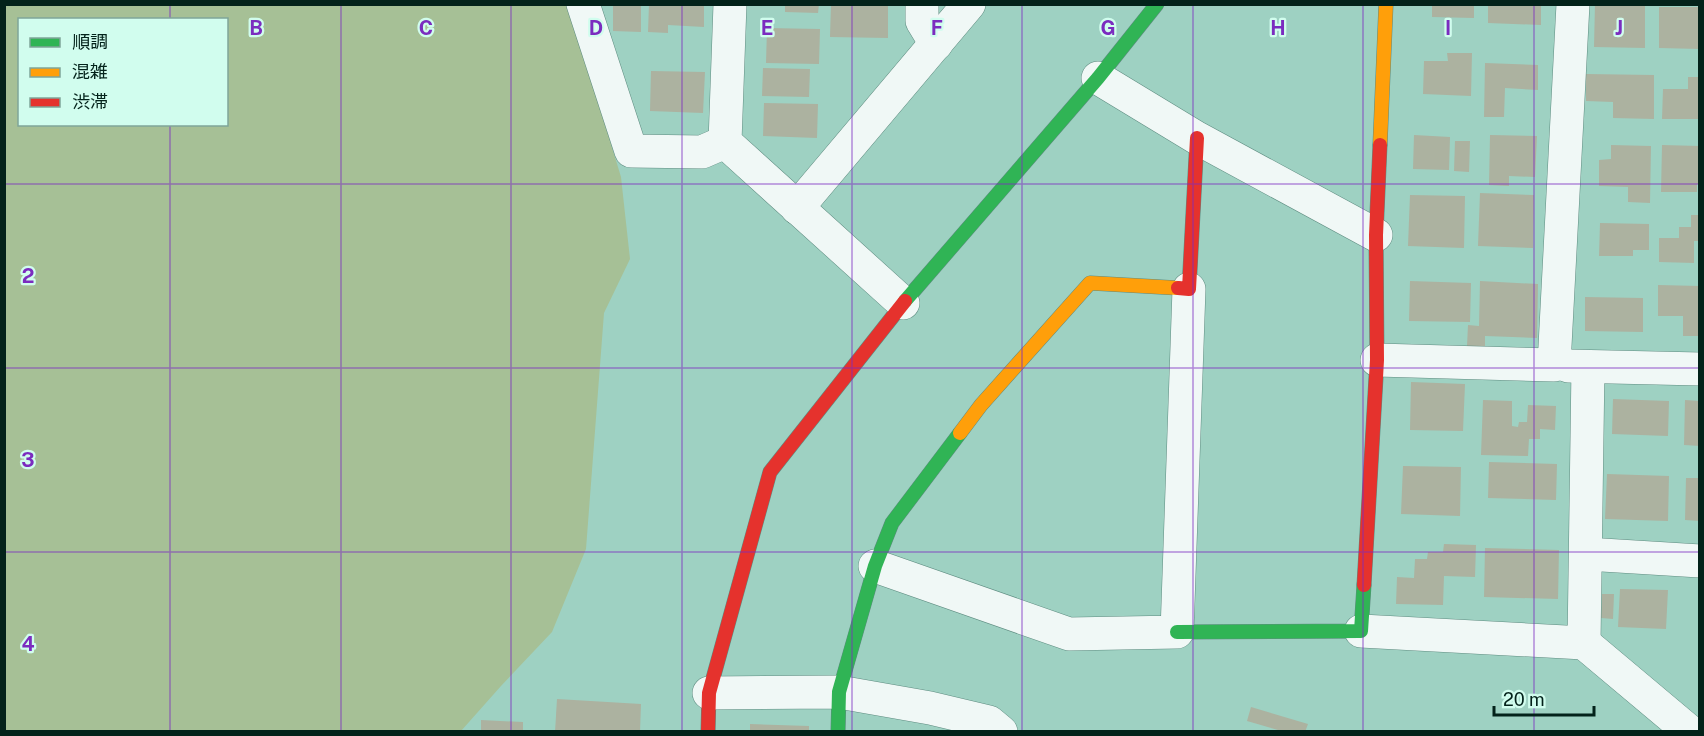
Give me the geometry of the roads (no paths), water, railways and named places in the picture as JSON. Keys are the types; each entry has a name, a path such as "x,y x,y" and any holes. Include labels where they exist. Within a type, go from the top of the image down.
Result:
{"street":[{"path":"584,4 631,151 702,152 725,142"},
{"path":"730,4 725,142 903,303"},
{"path":"922,4 922,21 936,44"},
{"path":"797,208 969,4"},
{"path":"708,732 709,693 770,472 903,303 1098,78 1157,4"},
{"path":"1361,631 1377,360 1376,234 1386,4"},
{"path":"1554,365 1573,4"},
{"path":"1098,78 1197,138 1376,234"},
{"path":"1177,632 1189,289 1197,138"},
{"path":"838,732 839,692 875,566 892,523 981,405 1090,283 1189,289"},
{"path":"1377,360 1700,369"},
{"path":"1584,643 1588,367"},
{"path":"1586,554 1700,561"},
{"path":"875,566 1069,634 1361,631 1584,643 1690,732"},
{"path":"709,693 839,692 930,708 989,722 1001,732"}]}
